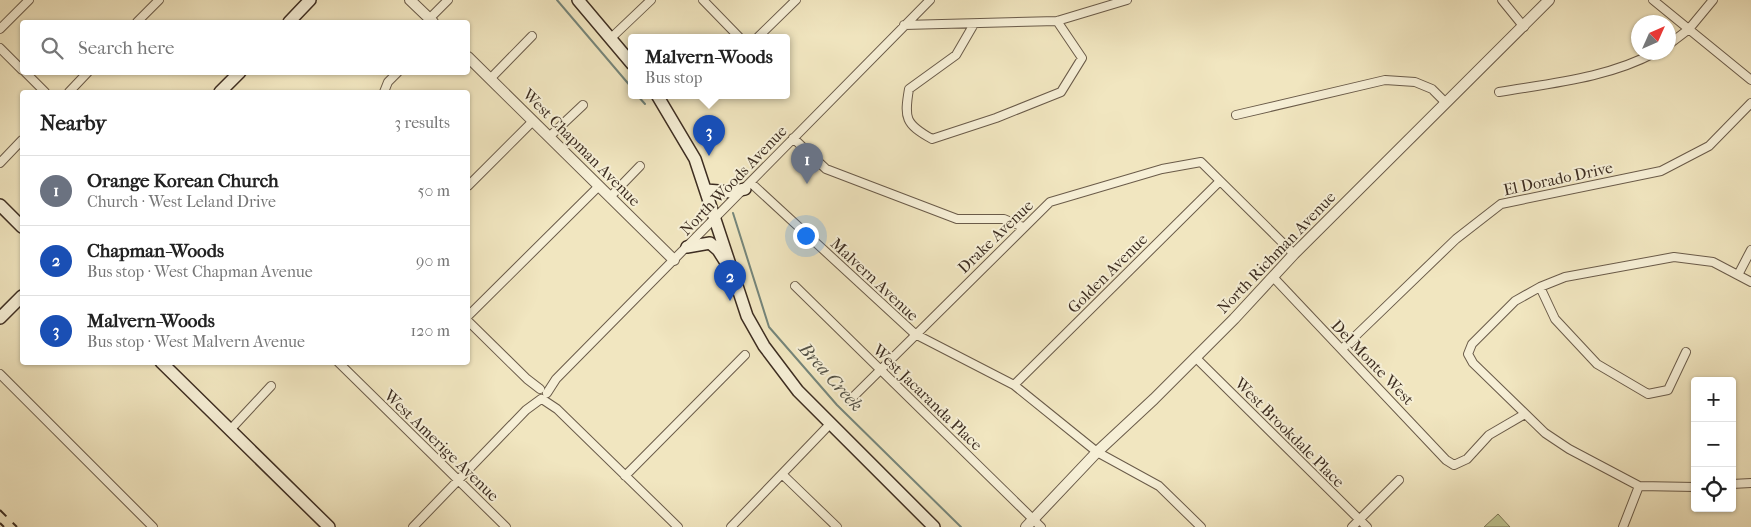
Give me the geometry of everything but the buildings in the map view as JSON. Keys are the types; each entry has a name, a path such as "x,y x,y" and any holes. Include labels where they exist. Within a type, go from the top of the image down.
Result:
{"main road":[{"path":"291,20 310,0"},
{"path":"578,0 628,59"},
{"path":"224,90 237,75"},
{"path":"659,99 695,159 748,316 764,346 798,391 934,527"},
{"path":"706,190 722,192 748,186"},
{"path":"0,204 20,225"},
{"path":"687,247 710,243 718,250 733,273"},
{"path":"0,318 20,298"},
{"path":"164,365 329,527"}],"street":[{"path":"0,29 29,0"},
{"path":"139,20 159,0"},
{"path":"410,0 430,20"},
{"path":"432,20 448,0"},
{"path":"610,39 651,0"},
{"path":"703,0 736,34"},
{"path":"761,34 796,0"},
{"name":"North Woods Avenue","path":"413,527 556,379 930,0"},
{"path":"904,25 1057,21 1127,0"},
{"path":"1502,0 1524,27"},
{"name":"North Richman Avenue","path":"1033,525 1098,452 1154,399 1273,278 1294,254 1549,0"},
{"path":"1653,0 1751,80"},
{"path":"1676,39 1689,28 1713,0"},
{"path":"974,24 956,55 909,89 906,110 913,129 932,139 996,118 1061,92 1082,58 1057,21"},
{"path":"490,79 532,36"},
{"path":"0,48 20,67"},
{"name":"West Chapman Avenue","path":"470,58 674,260"},
{"path":"1500,92 1595,75 1641,60"},
{"path":"28,75 43,90"},
{"path":"71,90 85,75"},
{"path":"385,90 388,82 395,75"},
{"path":"1236,116 1385,80 1415,82 1432,89 1445,102"},
{"name":"El Dorado Drive","path":"1342,348 1456,239 1500,204 1661,171 1709,146 1751,103"},
{"path":"550,137 583,105"},
{"path":"470,184 533,121"},
{"path":"793,138 826,169 957,219 1004,219 1023,227"},
{"path":"0,163 20,142"},
{"name":"Drake Avenue","path":"849,401 1050,202 1162,168 1201,162 1220,181"},
{"path":"610,197 640,166"},
{"path":"1220,181 1294,254"},
{"name":"Golden Avenue","path":"1014,385 1220,181"},
{"path":"470,314 599,186"},
{"name":"Malvern Avenue","path":"748,186 915,334 1014,385 1098,452 1159,486 1201,527"},
{"path":"1738,275 1751,250"},
{"path":"1691,487 1639,486 1569,449 1545,432 1525,414 1473,363 1468,354 1472,344 1515,301 1565,276 1674,257 1713,262 1751,282"},
{"name":"Del Monte West","path":"1273,278 1342,348 1446,460 1454,465 1467,459 1489,435 1525,414"},
{"name":"West Jacaranda Place","path":"795,286 880,369 1033,525"},
{"path":"1540,287 1554,319 1597,364 1648,394 1668,390 1686,352"},
{"path":"470,323 678,527"},
{"path":"626,476 744,355"},
{"name":"West Brookdale Place","path":"1194,357 1367,527"},
{"name":"West Amerige Avenue","path":"341,365 506,527"},
{"path":"0,374 153,527"},
{"path":"230,430 272,386"},
{"path":"731,527 831,424"},
{"path":"783,475 837,527"},
{"path":"1352,527 1399,480"},
{"path":"1736,484 1751,483"},
{"path":"1623,527 1639,486"}],"green space":[{"path":"1498,514 1510,527 1484,527"}],"waterway":[{"name":"Brea Creek","path":"557,0 628,83"},
{"name":"Brea Creek","path":"641,99 645,104"},
{"name":"Brea Creek","path":"733,213 769,327 837,405 961,527"}],"railway":[{"path":"0,510 17,527"},
{"path":"0,523 4,527"}],"place":[{"name":"Malvern-Woods","path":"709,156"},
{"name":"Orange Korean Church","path":"807,184"},
{"name":"Chapman-Woods","path":"730,301"}]}
